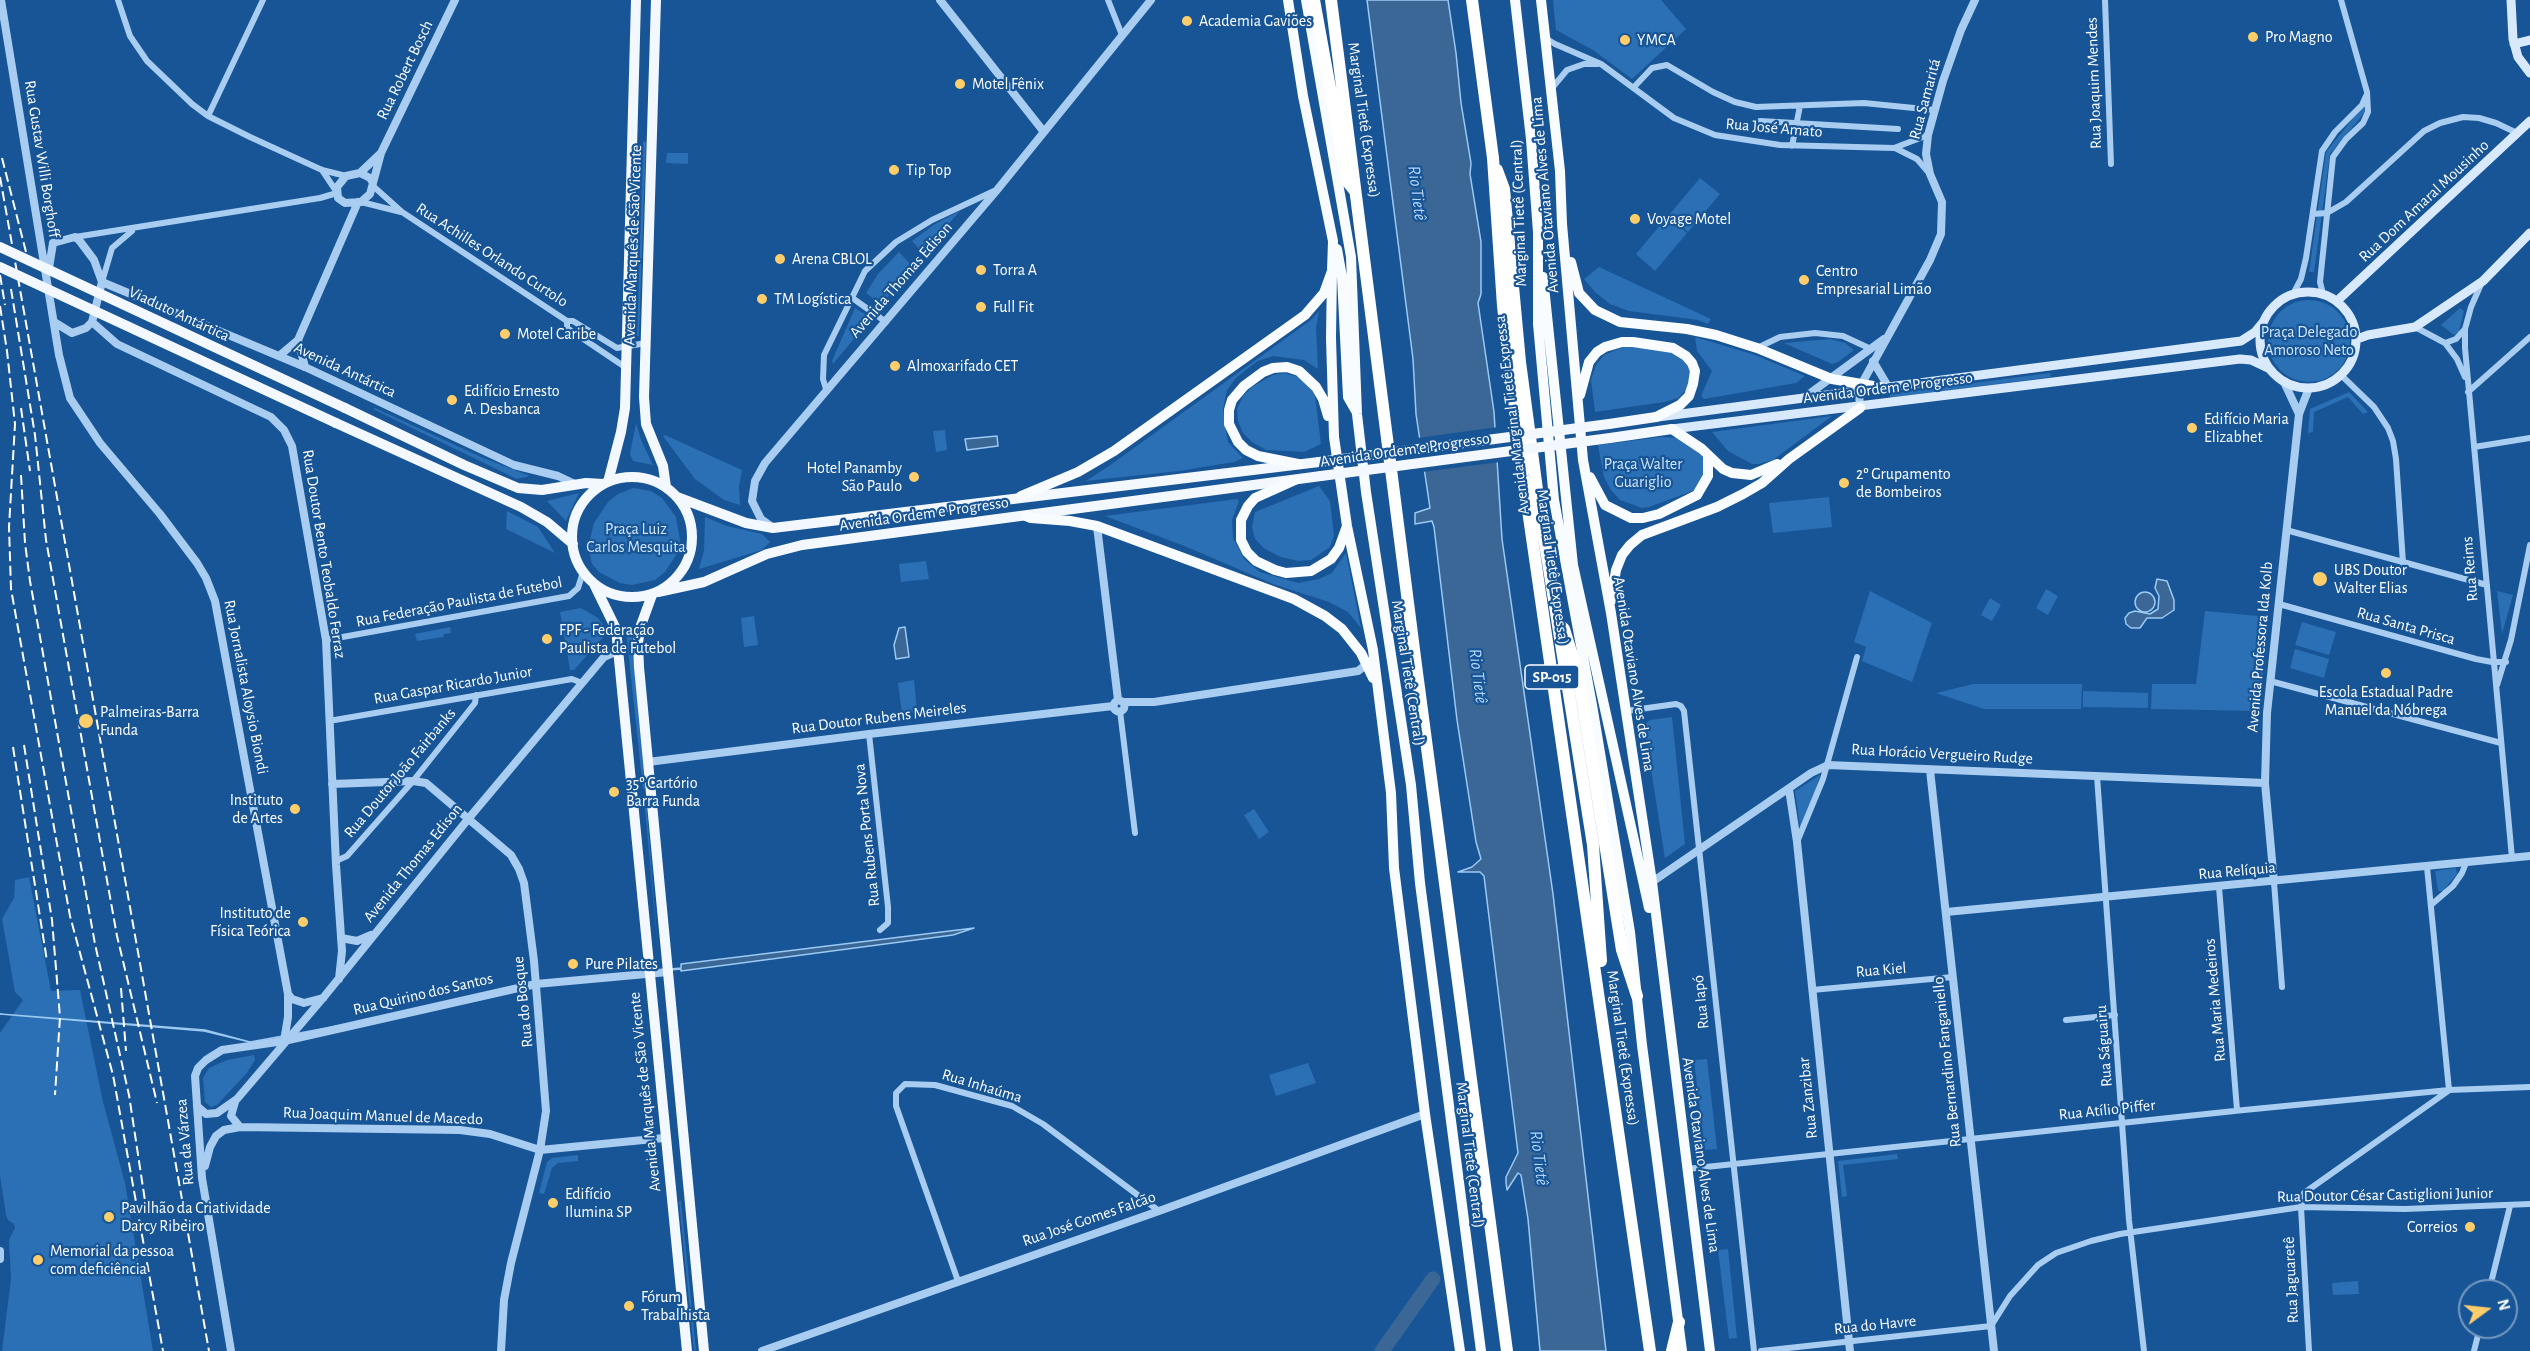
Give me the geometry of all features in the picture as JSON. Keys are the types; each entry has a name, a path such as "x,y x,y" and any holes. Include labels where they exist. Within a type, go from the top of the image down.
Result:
{"highway":[{"path":"1288,0 1303,96 1333,241 1330,338 1334,437 1347,526 1368,615 1391,793 1394,868 1425,1114 1460,1351"},
{"name":"Marginal Tietê (Central)","path":"1306,0 1351,257 1357,414 1371,531 1411,785 1420,883 1481,1351"},
{"path":"1314,0 1347,181 1358,195"},
{"name":"Marginal Tietê (Expressa)","path":"1331,0 1358,195 1416,665 1508,1351"},
{"name":"Marginal Tietê (Expressa)","path":"1472,0 1492,158 1503,306 1522,464 1650,1351"},
{"name":"Marginal Tietê (Central)","path":"1515,0 1531,139 1538,232 1538,324 1554,500 1630,932 1636,996 1682,1351"},
{"name":"Avenida Otaviano Alves de Lima","path":"1541,0 1560,171 1562,224 1583,460 1611,613 1652,882 1710,1351"},
{"name":"Avenida Marginal Tietê Expressa","path":"1492,158 1504,189 1520,362 1556,621 1593,845 1602,970 1598,989"},
{"path":"1562,224 1579,292 1606,317 1632,325 1687,329 1757,348 1860,388 1887,388"},
{"path":"1538,232 1573,565 1637,859 1656,928"},
{"path":"1333,241 1340,254 1348,397 1357,414"},
{"path":"1021,496 1097,462 1273,338 1314,306 1324,293 1332,271"},
{"path":"1577,404 1589,362 1597,352 1622,342 1673,348 1692,363 1695,371 1693,384 1689,396 1680,405 1656,417"},
{"path":"1298,464 1258,456 1246,450 1233,436 1228,410 1232,400 1244,386 1273,368 1287,367 1299,371 1320,392 1334,437"},
{"path":"1611,613 1616,570 1622,555 1630,545 1654,529 1717,507 1762,483 1789,459 1860,408"},
{"path":"1672,429 1687,437 1723,469 1751,475 1789,459"},
{"path":"1583,460 1605,505 1631,518 1659,514 1697,495 1708,476 1708,457"},
{"path":"1295,480 1256,498 1240,520 1241,540 1247,552 1256,561 1286,573 1311,571 1331,559 1339,548 1347,526"},
{"path":"1026,516 1097,526 1294,599 1341,629 1367,664 1378,692"},
{"path":"1556,621 1564,629 1578,674 1622,950 1636,996"},
{"path":"1672,1351 1679,1322"}],"main road":[{"name":"Avenida Marquês de São Vicente","path":"606,483 621,432 625,408 636,0"},
{"name":"Avenida Marquês de São Vicente","path":"656,0 644,397 646,424 663,466 666,487"},
{"path":"2511,0 2514,44 2518,57 2530,73"},
{"path":"2514,44 2530,40"},
{"name":"Rua Dom Amaral Mousinho","path":"2337,301 2530,121"},
{"name":"Rua Reims","path":"2415,327 2483,281 2530,233"},
{"name":"Viaduto Antártica","path":"0,247 345,408"},
{"name":"Viaduto Antártica","path":"0,267 528,511 547,522 573,544"},
{"path":"2313,292 2337,301 2353,322 2356,339 2352,359 2342,375 2332,382 2310,388 2284,382 2270,369 2260,346 2264,321 2276,304 2293,294 2313,292"},
{"name":"Avenida Ordem e Progresso","path":"1887,388 2241,341 2255,332 2264,321"},
{"path":"2356,339 2415,327"},
{"name":"Avenida Ordem e Progresso","path":"655,594 697,584 767,554 802,545 1779,415 1860,408 2240,359 2251,360 2270,369"},
{"name":"Avenida Ordem e Progresso","path":"677,497 746,522 773,528 801,526 1021,496 1319,462 1802,400 1860,388"},
{"name":"Avenida Antártica","path":"345,408 518,488 542,490 575,484 606,483"},
{"path":"623,477 643,478 666,487 677,497 689,517 693,537 692,550 680,575 655,594 622,597 604,591 583,572 573,544 573,526 579,509 585,499 606,483 623,477"},
{"name":"Avenida Marquês de São Vicente","path":"594,584 616,629 664,1138 687,1351"},
{"name":"Avenida Marquês de São Vicente","path":"655,594 642,619 638,643 705,1351"}],"street":[{"name":"Rua Gustav Willi Borghoff","path":"1,0 54,322"},
{"path":"118,0 130,36 147,61 178,93 208,116 322,170 346,176 360,173 370,178 373,185 370,194 356,203 298,340 279,356"},
{"path":"208,116 263,0"},
{"name":"Rua Robert Bosch","path":"373,185 381,153 455,0"},
{"path":"940,0 1044,132"},
{"path":"1108,0 1122,35"},
{"name":"Avenida Thomas Edison","path":"773,528 761,519 752,501 755,481 765,463 997,190 1151,0"},
{"name":"Rua Samaritá","path":"1860,388 1930,260 1941,234 1942,202 1930,174 1926,154 1928,135 1961,30 1975,0"},
{"name":"Rua Joaquim Mendes","path":"2105,0 2111,164"},
{"path":"2323,294 2320,282 2333,157 2366,118 2367,93 2341,0"},
{"name":"Rua José Amato","path":"1545,37 1555,45 1601,64 1674,118 1714,135 1792,146 1894,148 1928,135"},
{"path":"1551,89 1567,70 1584,64 1601,64"},
{"path":"1634,87 1652,68 1667,65 1690,80 1736,102 1756,107 1864,103 1934,110"},
{"path":"2293,294 2301,279 2306,258 2322,151 2335,132 2362,105 2367,93"},
{"path":"1792,146 1800,106"},
{"path":"2313,214 2327,213 2346,202 2424,131 2440,123 2463,117 2479,118 2496,123 2517,134"},
{"path":"1760,121 1796,125 1898,129"},
{"name":"Rua José Amato","path":"1894,148 1917,159 1930,174"},
{"name":"Rua Robert Bosch","path":"360,173 381,153"},
{"path":"322,170 337,194 356,203"},
{"path":"337,194 346,176"},
{"name":"Rua Achilles Orlando Curtolo","path":"373,185 402,212 567,321 573,321 617,348 626,348"},
{"name":"Avenida Thomas Edison","path":"826,389 823,379 824,355 865,271 896,242 932,220 997,190"},
{"path":"53,243 75,237 135,229 337,194"},
{"name":"Rua Achilles Orlando Curtolo","path":"356,203 402,212"},
{"path":"37,222 53,243 47,280"},
{"path":"54,322 72,333 86,328 92,322 112,248 135,229"},
{"path":"75,237 94,260 102,282"},
{"name":"Rua Reims","path":"2483,281 2471,307 2466,329 2468,389 2512,858"},
{"name":"Avenida Antártica","path":"102,282 305,367 513,465 558,476 575,484"},
{"path":"851,297 886,322"},
{"name":"Rua Achilles Orlando Curtolo","path":"567,321 567,328 626,367"},
{"name":"Rua Jornalista Aloysio Biondi","path":"54,322 59,355 70,398 100,443 160,514 197,563 215,601 288,994 284,1041"},
{"name":"Rua Doutor Bento Teobaldo Ferraz","path":"92,322 117,344 271,417 284,430 292,446 326,640 342,957 339,979"},
{"path":"2415,327 2445,343 2457,359 2468,389 2530,337"},
{"path":"2445,343 2456,339 2466,329"},
{"path":"1757,348 1764,342 1780,337 1832,333 1871,349"},
{"name":"Rua Samaritá","path":"1802,400 1887,337"},
{"path":"298,340 305,367"},
{"path":"1852,340 1860,357"},
{"path":"626,348 646,343"},
{"path":"1873,361 1887,388"},
{"path":"2342,375 2374,407 2388,428 2393,441 2403,562"},
{"path":"2284,382 2299,414"},
{"path":"1860,388 1860,408"},
{"name":"Avenida Professora Ida Kolb","path":"2274,882 2265,783 2266,731 2299,414 2310,388"},
{"path":"2474,447 2530,438"},
{"path":"1097,526 1135,833"},
{"path":"2286,530 2487,585"},
{"path":"2497,686 2506,662 2530,545"},
{"name":"Rua Federação Paulista de Futebol","path":"326,640 569,597 578,588 583,572"},
{"name":"Rua Santa Prisca","path":"2278,604 2493,662 2506,662"},
{"name":"Avenida Thomas Edison","path":"197,1106 206,1114 217,1113 237,1099 339,979 469,818 604,657 617,651"},
{"name":"Rua Zanzibar","path":"1797,842 1828,765 1857,657"},
{"name":"Rua Doutor Rubens Meireles","path":"648,762 1154,702 1346,673 1361,670 1367,664"},
{"name":"Rua Gaspar Ricardo Junior","path":"329,721 572,679 582,683"},
{"path":"2271,681 2501,743"},
{"name":"Rua Doutor João Fairbanks","path":"336,861 347,856 413,781 475,703 476,695"},
{"name":"Rua Iapó","path":"1626,711 1676,704 1683,708 1754,1351"},
{"name":"Rua Rubens Porta Nova","path":"869,734 888,907 888,923 880,930"},
{"name":"Rua Horácio Vergueiro Rudge","path":"1652,882 1811,773 1828,765 2265,783"},
{"name":"Rua Bernardino Fanganiello","path":"1930,770 1994,1351"},
{"name":"Rua Ságuairu","path":"2097,776 2130,1232 2144,1351"},
{"name":"Rua do Bosque","path":"332,783 413,781 426,783 511,855 519,869 527,902 546,1111 540,1150 511,1263 504,1300 501,1351"},
{"name":"Rua Zanzibar","path":"1789,789 1797,842 1850,1346"},
{"name":"Rua Relíquia","path":"1946,912 2530,856"},
{"path":"2431,905 2453,886 2466,863"},
{"path":"2301,1207 2304,1193 2313,1185 2449,1090 2427,867"},
{"path":"2274,882 2282,987"},
{"name":"Rua Maria Medeiros","path":"2219,887 2238,1110"},
{"path":"341,938 357,941 377,932"},
{"name":"Rua Quirino dos Santos","path":"222,1050 284,1041 536,984 668,972"},
{"name":"Rua Kiel","path":"1812,990 1953,977"},
{"path":"288,994 292,999 304,1003 323,998"},
{"path":"2066,1020 2115,1015"},
{"name":"Rua da Várzea","path":"222,1050 206,1060 198,1068 195,1076 202,1178 231,1351"},
{"name":"Rua Inhaúma","path":"958,1281 896,1106 896,1093 905,1084 945,1087 1012,1106 1052,1130 1158,1211"},
{"name":"Rua Atílio Piffer","path":"1687,1169 2238,1110 2449,1090 2530,1087"},
{"path":"237,1099 231,1116 240,1127"},
{"name":"Rua José Gomes Falcão","path":"762,1351 1425,1114"},
{"name":"Rua Joaquim Manuel de Macedo","path":"202,1178 208,1150 216,1136 224,1130 240,1127 460,1130 490,1134 540,1150 664,1138"},
{"name":"Rua Doutor César Castiglioni Junior","path":"1991,1326 2021,1282 2038,1265 2056,1253 2102,1238 2301,1207 2405,1209 2530,1204"},
{"path":"2492,1279 2510,1206"},
{"name":"Rua Jaguaretê","path":"2301,1207 2309,1351"},
{"path":"0,1251 0,1258"},
{"name":"Rua do Havre","path":"1761,1351 1850,1346 1991,1326"}],"green space":[{"name":"YMCA","path":"1553,0 1661,0 1686,29 1632,79 1593,50 1556,30"},
{"path":"2363,106 2365,112 2330,154 2314,272 2309,272 2326,152"},
{"path":"643,141 646,142 639,336 637,336"},
{"path":"667,153 688,153 688,164 666,163"},
{"path":"1700,178 1720,194 1688,232 1669,215"},
{"path":"960,211 923,253 912,241 935,224"},
{"path":"1667,217 1687,233 1655,271 1636,254"},
{"path":"899,252 913,267 881,305 866,293 878,274"},
{"path":"1599,267 1711,319 1708,324 1698,320 1629,311 1610,304 1584,279"},
{"name":"Praça Delegado Amoroso Neto","path":"2301,300 2317,300 2332,307 2343,318 2350,333 2347,357 2338,370 2317,382 2301,382 2286,375 2275,364 2268,349 2268,333 2275,318 2286,307"},
{"path":"855,308 871,318 833,364 832,361"},
{"path":"2460,308 2464,311 2459,332 2454,335 2441,325"},
{"path":"1319,311 1316,328 1318,369 1304,360 1273,356 1258,361 1247,369 1227,390 1223,409 1228,442 1243,458 1234,462 1179,471 1086,481 1311,320"},
{"path":"1695,337 1755,355 1805,376 1796,383 1704,399 1701,396 1712,371 1697,351"},
{"path":"1830,339 1845,343 1854,350 1832,364 1784,343"},
{"name":"Praça Walter Guariglio","path":"1626,346 1671,349 1690,363 1692,371 1686,390 1678,398 1664,402 1595,412 1591,380 1596,365 1604,355"},
{"path":"1285,373 1298,377 1309,385 1315,396 1321,444 1304,452 1266,450 1252,442 1243,433 1238,421 1237,409 1243,396 1252,387 1273,375"},
{"path":"2050,373 2051,377 1890,398 1890,394"},
{"path":"2349,392 2368,412 2363,414 2348,397 2314,412 2313,432 2308,433 2310,409"},
{"path":"373,409 481,457 530,476 517,479"},
{"name":"Praça Walter Guariglio","path":"1832,416 1773,460 1758,464 1752,464 1728,451 1712,432"},
{"path":"636,423 653,465 633,461 630,454"},
{"path":"945,430 947,450 936,452 933,431"},
{"path":"663,436 742,470 739,487 740,505 724,500 695,479"},
{"name":"Praça Walter Guariglio","path":"1661,437 1678,438 1690,442 1705,459 1707,471 1695,490 1642,508 1620,500 1604,477 1598,445"},
{"path":"1319,486 1330,501 1334,536 1330,547 1311,560 1298,561 1281,557 1265,549 1255,539 1252,527 1255,512"},
{"name":"Praça Luiz Carlos Mesquita","path":"633,488 651,491 662,498 676,517 680,541 678,552 665,572 655,580 632,585 620,583 599,572 592,564 588,547 594,523 608,502 618,494"},
{"name":"Praça Luiz Carlos Mesquita","path":"579,493 566,521 547,501"},
{"path":"1829,497 1832,527 1773,533 1769,503"},
{"path":"1237,499 1239,501 1232,520 1233,538 1245,560 1260,572 1298,583 1319,579 1332,573 1346,553 1361,628 1348,612 1329,602 1273,584 1187,547 1105,516"},
{"path":"507,511 538,527 555,553 506,529"},
{"name":"Praça Luiz Carlos Mesquita","path":"705,517 727,526 762,534 770,542 762,550 699,569 704,551"},
{"path":"926,561 929,579 901,582 899,564"},
{"path":"2046,589 2058,596 2048,615 2036,608"},
{"path":"1870,591 1932,623 1912,682 1862,661 1866,647 1854,642"},
{"path":"2497,591 2513,595 2502,634"},
{"path":"1990,598 2001,605 1992,621 1981,615"},
{"path":"581,608 598,618 605,627 605,635 574,670 570,670 560,612"},
{"path":"2205,611 2269,617 2259,711 2151,709 2152,684 2196,684"},
{"path":"754,616 758,645 744,647 741,618"},
{"path":"2302,622 2336,632 2329,655 2295,645"},
{"path":"450,627 451,633 444,634 443,637 417,641 415,634"},
{"path":"631,627 645,788 643,789 626,630"},
{"path":"2295,649 2329,659 2324,678 2290,668"},
{"path":"914,680 917,712 902,714 898,683"},
{"path":"1973,684 2082,684 2081,709 1984,709 1936,693"},
{"path":"2083,691 2148,693 2148,708 2083,707"},
{"path":"1672,717 1685,844 1665,858 1644,725 1650,720"},
{"path":"1820,775 1812,804 1800,827 1795,791"},
{"path":"645,808 647,808 658,951"},
{"path":"1254,809 1269,832 1259,839 1244,815"},
{"path":"2456,868 2457,874 2443,891 2438,891 2435,871"},
{"path":"29,877 51,991 80,990 103,1102 125,1183 153,1351 2,1351 11,1279 9,1240 15,1228 6,1215 0,1176 0,1033 23,1000 15,992 2,919 14,898 15,880"},
{"path":"254,1055 255,1060 246,1074 217,1105 211,1107 205,1102 203,1078 209,1068 227,1060"},
{"path":"1707,1059 1717,1149 1705,1150 1694,1060"},
{"path":"1308,1063 1316,1083 1276,1096 1269,1075"},
{"path":"1897,1154 1898,1159 1843,1165 1847,1196 1842,1197 1838,1161"},
{"path":"578,1155 578,1161 558,1163 552,1168 544,1194 539,1193 547,1162 552,1158"},
{"path":"679,1201 681,1201 696,1350 694,1351"},
{"path":"1728,1249 1737,1338 1729,1339 1718,1250"},
{"path":"2358,1281 2359,1294 2333,1295 2332,1283"}],"water":[{"name":"Rio Tietê","path":"1367,0 1448,0 1481,242 1481,294 1478,303 1494,412 1502,539 1553,894 1606,1351 1540,1351 1528,1219 1521,1175 1518,1173 1507,1190 1506,1177 1518,1153 1484,876 1480,872 1458,872 1472,867 1481,859 1476,842 1457,720 1434,527 1432,521 1415,524 1415,513 1430,508 1416,414 1413,359"},
{"path":"997,436 998,446 967,450 965,439"},
{"path":"2157,579 2167,581 2174,600 2174,610 2162,618 2147,618 2140,628 2131,628 2126,624 2125,618 2129,613 2135,611 2150,614 2158,609 2159,596 2155,588"},
{"path":"2145,592 2152,595 2155,602 2152,609 2145,612 2138,609 2135,602 2138,595"},
{"path":"905,627 909,657 896,659 894,645 899,628"},
{"path":"974,928 953,935 681,971 681,969 538,982 681,968 681,964"},
{"path":"538,982 354,1024 250,1042 354,1023"},
{"path":"0,1014 205,1030 250,1042 204,1031"}],"pier":[{"path":"1498,427 1500,462 1422,472 1417,438"}],"waterway":[{"path":"1382,1351 1433,1279"}],"railway":[{"path":"2,158 26,252"},
{"path":"0,177 209,1351"},
{"path":"0,275 5,305"},
{"path":"11,289 35,435 46,540 117,936 157,1103"},
{"path":"0,306 15,424 9,527 11,589 70,916 113,1075 163,1351"},
{"path":"21,408 30,471"},
{"path":"21,475 30,581 95,944 129,1095 147,1214"},
{"path":"24,745 52,920 60,1017 55,1095"},
{"path":"13,747 47,961"},
{"path":"121,988 126,1051"}],"place":[{"name":"Academia Gaviões","path":"1187,21"},
{"name":"Pro Magno","path":"2253,37"},
{"name":"YMCA","path":"1625,40"},
{"name":"Motel Fênix","path":"960,84"},
{"name":"Tip Top","path":"894,170"},
{"name":"Voyage Motel","path":"1635,219"},
{"name":"Arena CBLOL","path":"780,259"},
{"name":"Torra A","path":"981,270"},
{"name":"Centro Empresarial Limão","path":"1804,280"},
{"name":"TM Logística","path":"762,299"},
{"name":"Full Fit","path":"981,307"},
{"name":"Motel Caribe","path":"505,334"},
{"name":"Almoxarifado CET","path":"895,366"},
{"name":"Edifício Ernesto A. Desbanca","path":"452,400"},
{"name":"Edifício Maria Elizabhet","path":"2192,428"},
{"name":"Hotel Panamby São Paulo","path":"914,477"},
{"name":"2º Grupamento de Bombeiros","path":"1844,483"},
{"name":"UBS Doutor Walter Elias","path":"2320,579"},
{"name":"FPF - Federação Paulista de Futebol","path":"547,639"},
{"name":"Escola Estadual Padre Manuel da Nóbrega","path":"2386,673"},
{"name":"Palmeiras-Barra Funda","path":"86,721"},
{"name":"35º Cartório Barra Funda","path":"614,792"},
{"name":"Instituto de Artes","path":"295,809"},
{"name":"Instituto de Física Teórica","path":"303,922"},
{"name":"Pure Pilates","path":"573,964"},
{"name":"Edifício Ilumina SP","path":"553,1203"},
{"name":"Pavilhão da Criatividade Darcy Ribeiro","path":"109,1217"},
{"name":"Correios","path":"2470,1227"},
{"name":"Memorial da pessoa com deficiência","path":"38,1260"},
{"name":"Fórum Trabalhista","path":"629,1306"}]}
